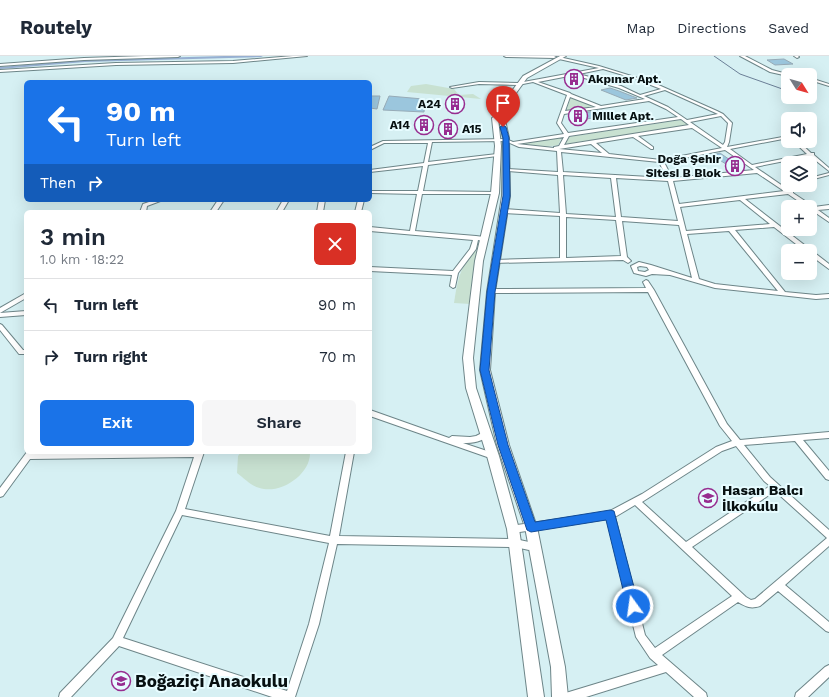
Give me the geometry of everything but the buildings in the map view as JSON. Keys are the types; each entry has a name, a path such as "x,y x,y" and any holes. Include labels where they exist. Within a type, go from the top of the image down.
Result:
{"main road":[{"path":"558,57 515,84 500,111 502,145 507,170 506,196 491,290 485,370 503,445 531,527 558,667 560,697"},
{"path":"502,145 495,193 480,239 468,358 471,388 493,456 513,529 536,697"}],"street":[{"path":"0,65 178,56"},
{"path":"0,71 116,63 233,62 305,56"},
{"path":"506,56 558,57 605,68 665,89 722,115 730,123 725,147"},
{"path":"742,56 772,71 781,73"},
{"path":"116,63 120,58"},
{"path":"771,66 781,71"},
{"path":"452,87 479,83 515,84 605,68"},
{"path":"574,74 620,87 667,108 779,184"},
{"path":"533,81 602,107"},
{"path":"817,82 829,87"},
{"path":"640,96 665,89"},
{"path":"567,135 559,123 569,94"},
{"path":"563,113 649,100"},
{"path":"372,171 426,163 502,145 722,115"},
{"path":"372,148 383,142 430,142 518,146 546,150 560,149 592,142 694,126"},
{"path":"563,260 563,215 560,149 567,135"},
{"path":"633,135 651,148"},
{"path":"560,149 608,156 661,161 725,147 781,138"},
{"path":"412,232 430,142"},
{"path":"592,142 608,156"},
{"path":"502,145 518,146"},
{"path":"804,148 829,170"},
{"path":"752,166 812,154"},
{"path":"661,161 670,180 696,281"},
{"path":"507,170 670,180 759,170"},
{"path":"817,177 829,174"},
{"path":"613,177 618,219 626,260 636,270 651,290 724,426 736,443 775,487 829,535"},
{"path":"372,192 495,193"},
{"path":"676,206 791,192 802,200"},
{"path":"741,198 799,244"},
{"path":"144,210 145,206 151,202"},
{"path":"817,209 829,207"},
{"path":"503,211 680,223"},
{"path":"817,211 829,220"},
{"path":"683,233 775,225"},
{"path":"372,229 480,239 455,273 453,286"},
{"path":"731,229 782,293"},
{"path":"817,258 829,268"},
{"path":"495,262 626,260 642,264 650,271"},
{"path":"822,262 829,261"},
{"path":"636,270 642,264"},
{"path":"372,269 455,273"},
{"path":"636,270 670,273 715,286 816,297 829,296"},
{"path":"646,282 650,271"},
{"path":"491,290 651,290"},
{"path":"0,311 24,296"},
{"path":"0,316 24,313"},
{"path":"0,326 15,346 21,352 24,352"},
{"path":"372,413 493,456"},
{"path":"432,435 470,440 480,438 486,434"},
{"path":"513,529 610,515 636,501 718,449 736,443 829,435"},
{"path":"797,438 829,477"},
{"path":"0,494 29,454"},
{"path":"64,697 117,641 180,512 200,454"},
{"path":"117,641 289,697 314,624 333,540 350,454"},
{"path":"686,547 775,487"},
{"path":"636,501 739,596 750,604 757,603 829,541"},
{"path":"180,512 333,540 515,543 529,546 534,544"},
{"path":"610,515 641,637 654,655 702,697"},
{"path":"778,585 829,628"},
{"path":"654,655 739,596"},
{"path":"569,697 588,695 668,667"},
{"path":"800,697 827,674"}],"green space":[{"path":"426,84 454,89 459,95 473,94 481,99 407,92 411,86"},
{"path":"571,97 594,107 566,111"},
{"path":"681,120 690,125 565,144 568,137"},
{"path":"562,137 558,145 546,147 517,143"},
{"path":"477,250 470,304 454,303 458,281 463,267 471,255"},
{"path":"240,454 310,454 306,467 295,480 272,489 256,487 237,473 238,456"}],"waterway":[{"path":"0,68 85,61 261,56"},
{"path":"714,56 740,74 781,89"}],"place":[{"name":"Akpınar Apt.","path":"574,79"},
{"name":"A24","path":"455,104"},
{"name":"Millet Apt.","path":"578,116"},
{"name":"A14","path":"424,125"},
{"name":"A15","path":"448,129"},
{"name":"Doğa Şehir Sitesi B Blok","path":"735,166"},
{"name":"Hasan Balcı İlkokulu","path":"708,498"},
{"name":"Boğaziçi Anaokulu","path":"121,681"}],"route":[{"path":"503,127 506,138 506,196 495,262 487,325 485,370 503,445 531,527 610,515 633,606"}]}
